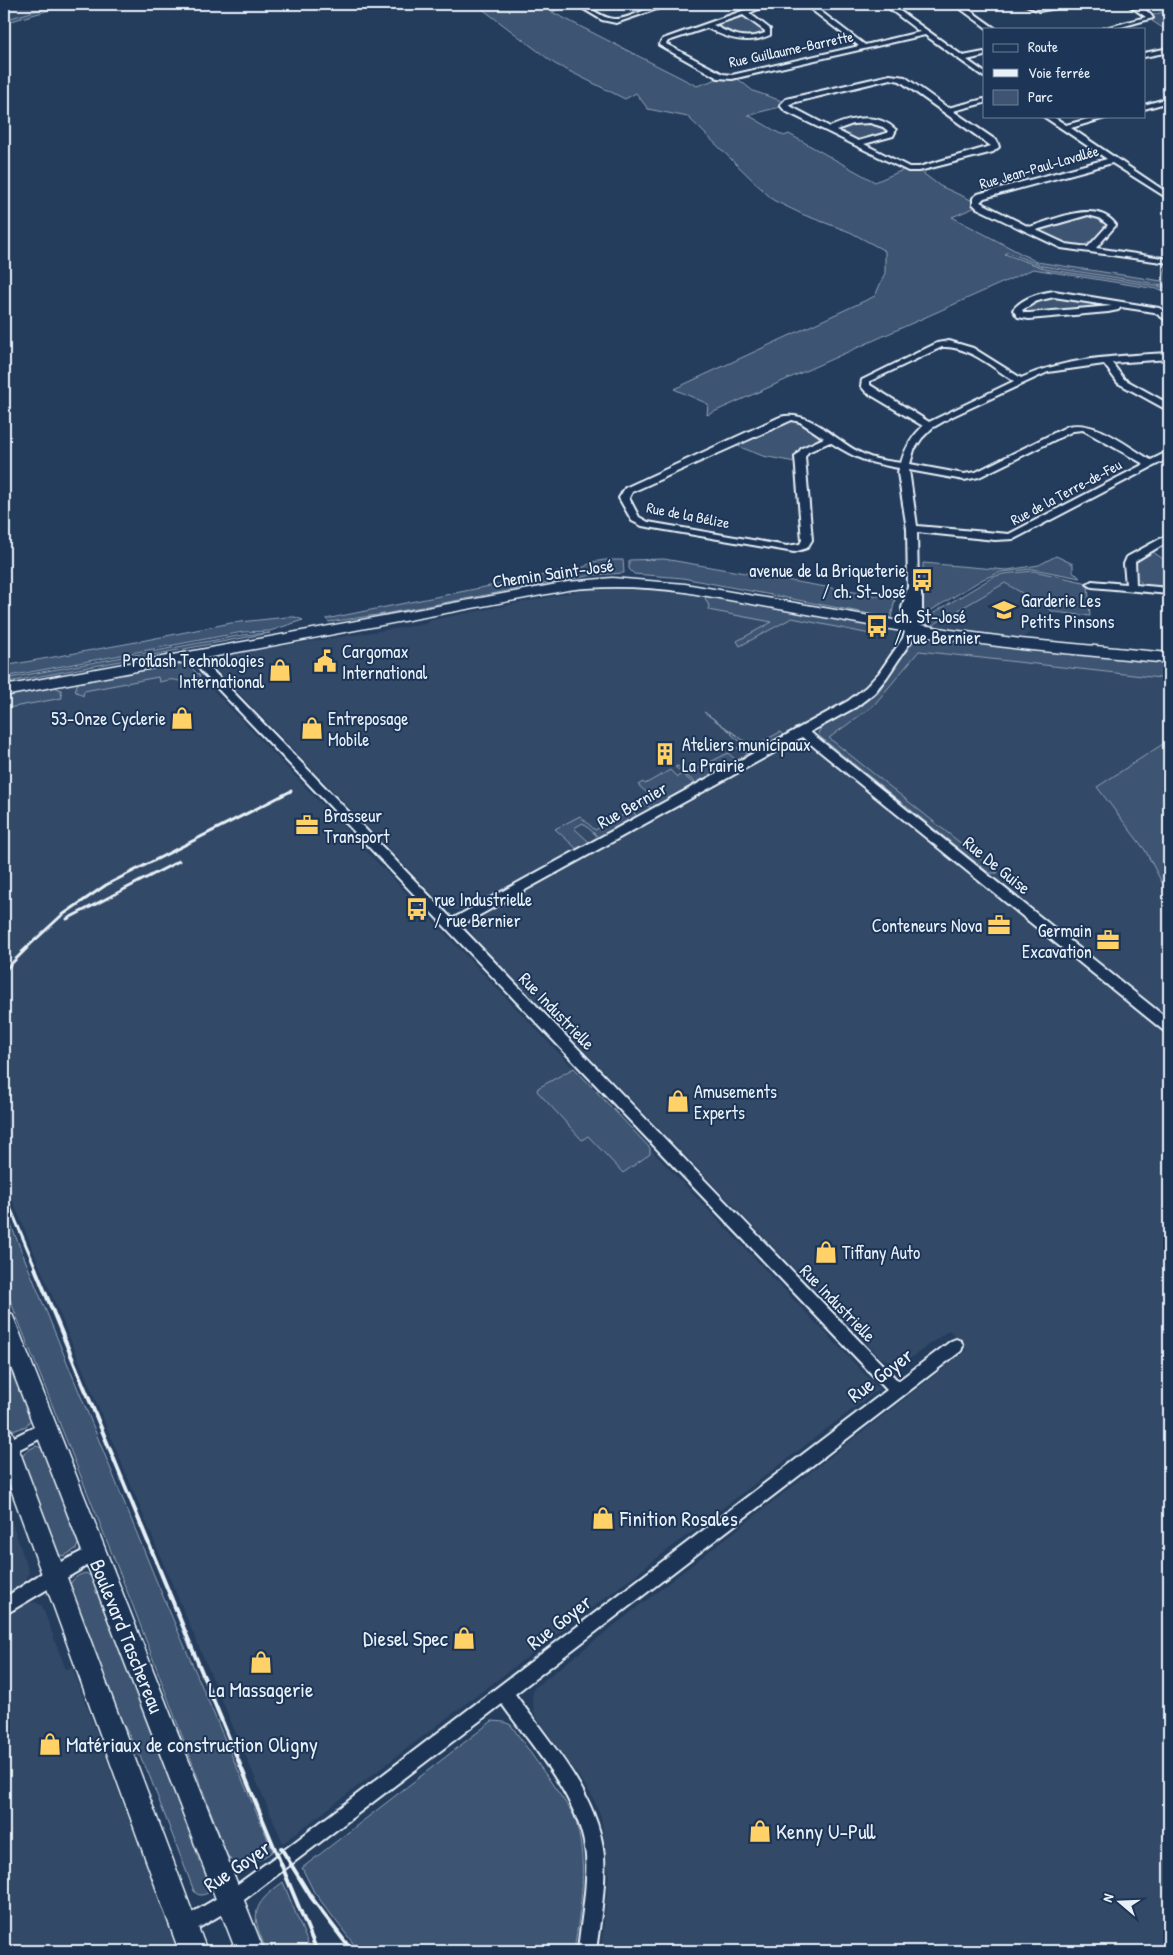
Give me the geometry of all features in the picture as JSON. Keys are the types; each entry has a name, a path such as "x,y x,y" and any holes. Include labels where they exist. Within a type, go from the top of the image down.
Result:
{"main road":[{"name":"Boulevard Taschereau","path":"4,1321 250,1951"},
{"path":"5,1446 189,1939"}],"street":[{"path":"578,4 604,19 613,21 668,4"},
{"name":"Rue Guillaume-Barrette","path":"768,4 665,40 662,45 721,76 732,78 926,33"},
{"name":"Rue Guillaume-Barrette","path":"807,4 864,47"},
{"path":"887,5 898,4"},
{"path":"957,4 992,28"},
{"path":"1027,4 1041,9 1055,7 1058,4"},
{"path":"1109,28 1150,18 1148,14 1130,4"},
{"path":"887,5 983,74"},
{"name":"Rue Guillaume-Barrette","path":"707,26 741,40 768,34 768,30 744,12"},
{"path":"1146,55 1169,50"},
{"path":"962,59 983,54"},
{"path":"893,77 902,79 947,110 994,143 996,147 913,170 905,168 829,130 788,109 784,104 789,101 893,77"},
{"path":"1146,106 1169,100"},
{"path":"947,110 983,101"},
{"path":"1050,118 1169,197"},
{"path":"1064,128 1101,118"},
{"path":"829,130 870,120 882,122 892,130 890,134 858,144"},
{"name":"Rue Jean-Paul-Lavallée","path":"1113,160 977,198 976,203 1058,244 1169,261"},
{"path":"1028,230 1088,213 1098,214 1112,225 1093,244 1090,250"},
{"path":"1119,304 1115,308 1108,309 1028,316 1021,315 1018,310 1020,306 1050,294 1119,304 1160,311 1169,319"},
{"path":"929,426 869,390 865,386 866,380 948,343 962,346 1020,381"},
{"path":"904,466 911,445 929,426 1020,381 1059,367 1169,356"},
{"path":"1106,361 1118,379 1169,408"},
{"name":"Rue de la Bélize","path":"831,438 805,450 800,457 807,540 805,545 798,548 783,548 641,523 635,519 624,498 625,492 630,488 786,418 803,420 863,458 958,476 974,476 1071,428 1079,426 1094,430 1151,464"},
{"name":"Rue de la Terre-de-Feu","path":"912,529 1011,537 1169,454"},
{"name":"Rue Bernier","path":"450,926 852,704 870,690 908,638 917,614 912,529 906,494 904,466"},
{"path":"1131,588 1129,564 1131,559 1169,538"},
{"name":"Chemin Saint-José","path":"4,690 601,582 642,582 672,586 911,628 1010,643 1169,658"},
{"path":"1092,584 1169,592"},
{"name":"Rue Industrielle","path":"196,654 205,669 896,1390"},
{"name":"Rue De Guise","path":"802,731 1169,1026"},
{"name":"Rue Goyer","path":"189,1939 230,1900 287,1859 896,1390 956,1346"},
{"path":"5,1446 46,1428"},
{"path":"4,1607 54,1575 94,1553"},
{"path":"504,1692 574,1792 588,1820 595,1856 595,1876 587,1951"}],"shaded area":[{"path":"4,4 40,4 45,7 4,20"},
{"name":"Garderie Les Petits Pinsons","path":"1005,583 1054,612 1022,639 931,627 931,625 943,617"},
{"path":"605,586 628,586 690,592 888,628 896,633 899,639 868,683 847,700 469,908 460,910 451,910 442,904 213,664 216,658 224,655 425,624 432,620"},
{"path":"919,651 1169,679 1169,740 1097,787 1145,850 1169,896 1169,1018 824,742 879,700"},
{"path":"175,664 190,666 879,1389 283,1843 164,1565 4,1180 4,696"},
{"path":"797,742 808,745 1169,1035 1169,1951 601,1951 609,1874 601,1816 591,1794 535,1715 532,1697 534,1688 967,1350 949,1330 907,1361 894,1364 880,1357 473,936 470,927 477,918"},
{"path":"11,1520 29,1572 25,1584 4,1598 4,1525"},
{"path":"30,1600 31,1603 35,1602 42,1606 66,1670 72,1667 178,1951 4,1951 4,1617"}],"green space":[{"path":"40,4 71,4 4,23 4,20 45,8"},
{"path":"481,4 574,4 552,12 697,86 720,78 738,79 753,91 782,101 780,107 748,115 784,136 789,134 875,182 903,170 920,171 940,186 971,200 976,207 952,217 1037,262 1162,281 1167,264 1169,265 1169,286 1042,266 1007,252 1005,254 1046,269 1169,288 1169,291 1033,269 707,415 708,404 674,389 875,296 885,273 885,251 850,232 804,215 773,200 688,117 648,109 636,93 625,99 555,64 481,8"},
{"path":"1169,10 1169,32 1152,21 1153,15"},
{"path":"738,17 748,18 765,32 753,38 747,38 727,33 716,26"},
{"path":"874,121 888,131 859,140 840,132 843,128"},
{"path":"1091,215 1098,217 1107,224 1093,239 1084,245 1073,246 1060,242 1040,231 1044,228"},
{"path":"1051,296 1104,304 1105,306 1031,313 1024,310"},
{"path":"790,421 806,425 819,437 797,452 795,462 763,456 735,445"},
{"path":"1153,552 1169,563 1169,588 1144,585 1137,579 1136,563"},
{"path":"1056,556 1073,564 1073,571 1080,578 1033,569 1001,572 983,579 930,611 923,620 923,563 1007,570 1039,565"},
{"path":"664,559 895,599 891,618 683,578 634,574 629,569 629,560"},
{"path":"623,560 624,573 593,575 384,614 329,622 326,619 584,567 592,562"},
{"path":"1034,571 1088,583 1090,616 1054,612 1005,583 931,626 925,623 935,612 993,577 1003,574"},
{"path":"708,595 877,626 879,629 875,635 792,618 740,646 737,641 772,622 708,610 709,606 705,598"},
{"path":"287,617 303,620 270,631 243,632 4,677 4,666 231,623"},
{"path":"270,633 4,683 4,679 242,635"},
{"path":"920,636 1021,648 1169,661 1169,679 919,651 874,705 829,738 998,873 989,873 819,736 818,733 821,728 862,705 878,692 915,639"},
{"path":"182,663 190,666 200,676 195,682 167,680 159,682 158,677 84,691 83,696 75,691 78,682"},
{"path":"55,687 61,690 62,698 8,708 4,704 4,696"},
{"path":"704,712 753,747 780,732 783,735 748,754 737,748 743,744 732,733"},
{"path":"1169,740 1169,896 1145,850 1097,787"},
{"path":"728,753 735,759 734,762 696,783 675,767 678,766 687,774"},
{"path":"670,770 677,777 682,774 694,784 651,808 643,803 653,798 638,785 643,782 645,784"},
{"path":"633,810 636,816 598,837 583,823 574,828 589,842 577,849 555,829 580,816 595,830"},
{"path":"574,1068 650,1148 650,1154 623,1173 588,1136 582,1140 537,1091 538,1088"},
{"path":"4,1208 156,1580 273,1851 255,1862 240,1864 233,1861 223,1847 133,1606 4,1285"},
{"path":"4,1344 31,1419 26,1426 16,1430 9,1428 4,1415"},
{"path":"36,1446 44,1449 79,1542 76,1549 64,1556 57,1554 21,1459 26,1451"},
{"path":"86,1573 93,1578 211,1881 208,1893 206,1894 198,1895 194,1891 148,1772 111,1700 69,1587 75,1578"},
{"path":"492,1721 511,1725 574,1815 581,1849 582,1883 574,1951 359,1951 314,1892 302,1868"},
{"path":"283,1882 311,1951 267,1951 262,1939 256,1920 259,1905 272,1890"}],"railway":[{"path":"22,952 61,916 106,885 291,791"},
{"path":"67,919 179,861"},
{"path":"4,971 27,948"},
{"path":"4,1193 36,1269"},
{"path":"35,1268 317,1951"},
{"path":"281,1848 311,1897 352,1951"}],"place":[{"name":"avenue de la Briqueterie / ch. St-José","path":"922,580"},
{"name":"Garderie Les Petits Pinsons","path":"1004,610"},
{"name":"ch. St-José / rue Bernier","path":"877,626"},
{"name":"Cargomax International","path":"325,661"},
{"name":"Proflash Technologies International","path":"280,670"},
{"name":"53-Onze Cyclerie","path":"182,718"},
{"name":"Entreposage Mobile","path":"312,728"},
{"name":"Ateliers municipaux La Prairie","path":"665,754"},
{"name":"Brasseur Transport","path":"307,825"},
{"name":"rue Industrielle / rue Bernier","path":"417,909"},
{"name":"Conteneurs Nova","path":"999,925"},
{"name":"Germain Excavation","path":"1108,940"},
{"name":"Amusements Experts","path":"678,1101"},
{"name":"Tiffany Auto","path":"826,1252"},
{"name":"Finition Rosales","path":"603,1518"},
{"name":"Diesel Spec","path":"464,1638"},
{"name":"La Massagerie","path":"261,1662"},
{"name":"Matériaux de construction Oligny","path":"50,1744"},
{"name":"Kenny U-Pull","path":"760,1831"}]}
